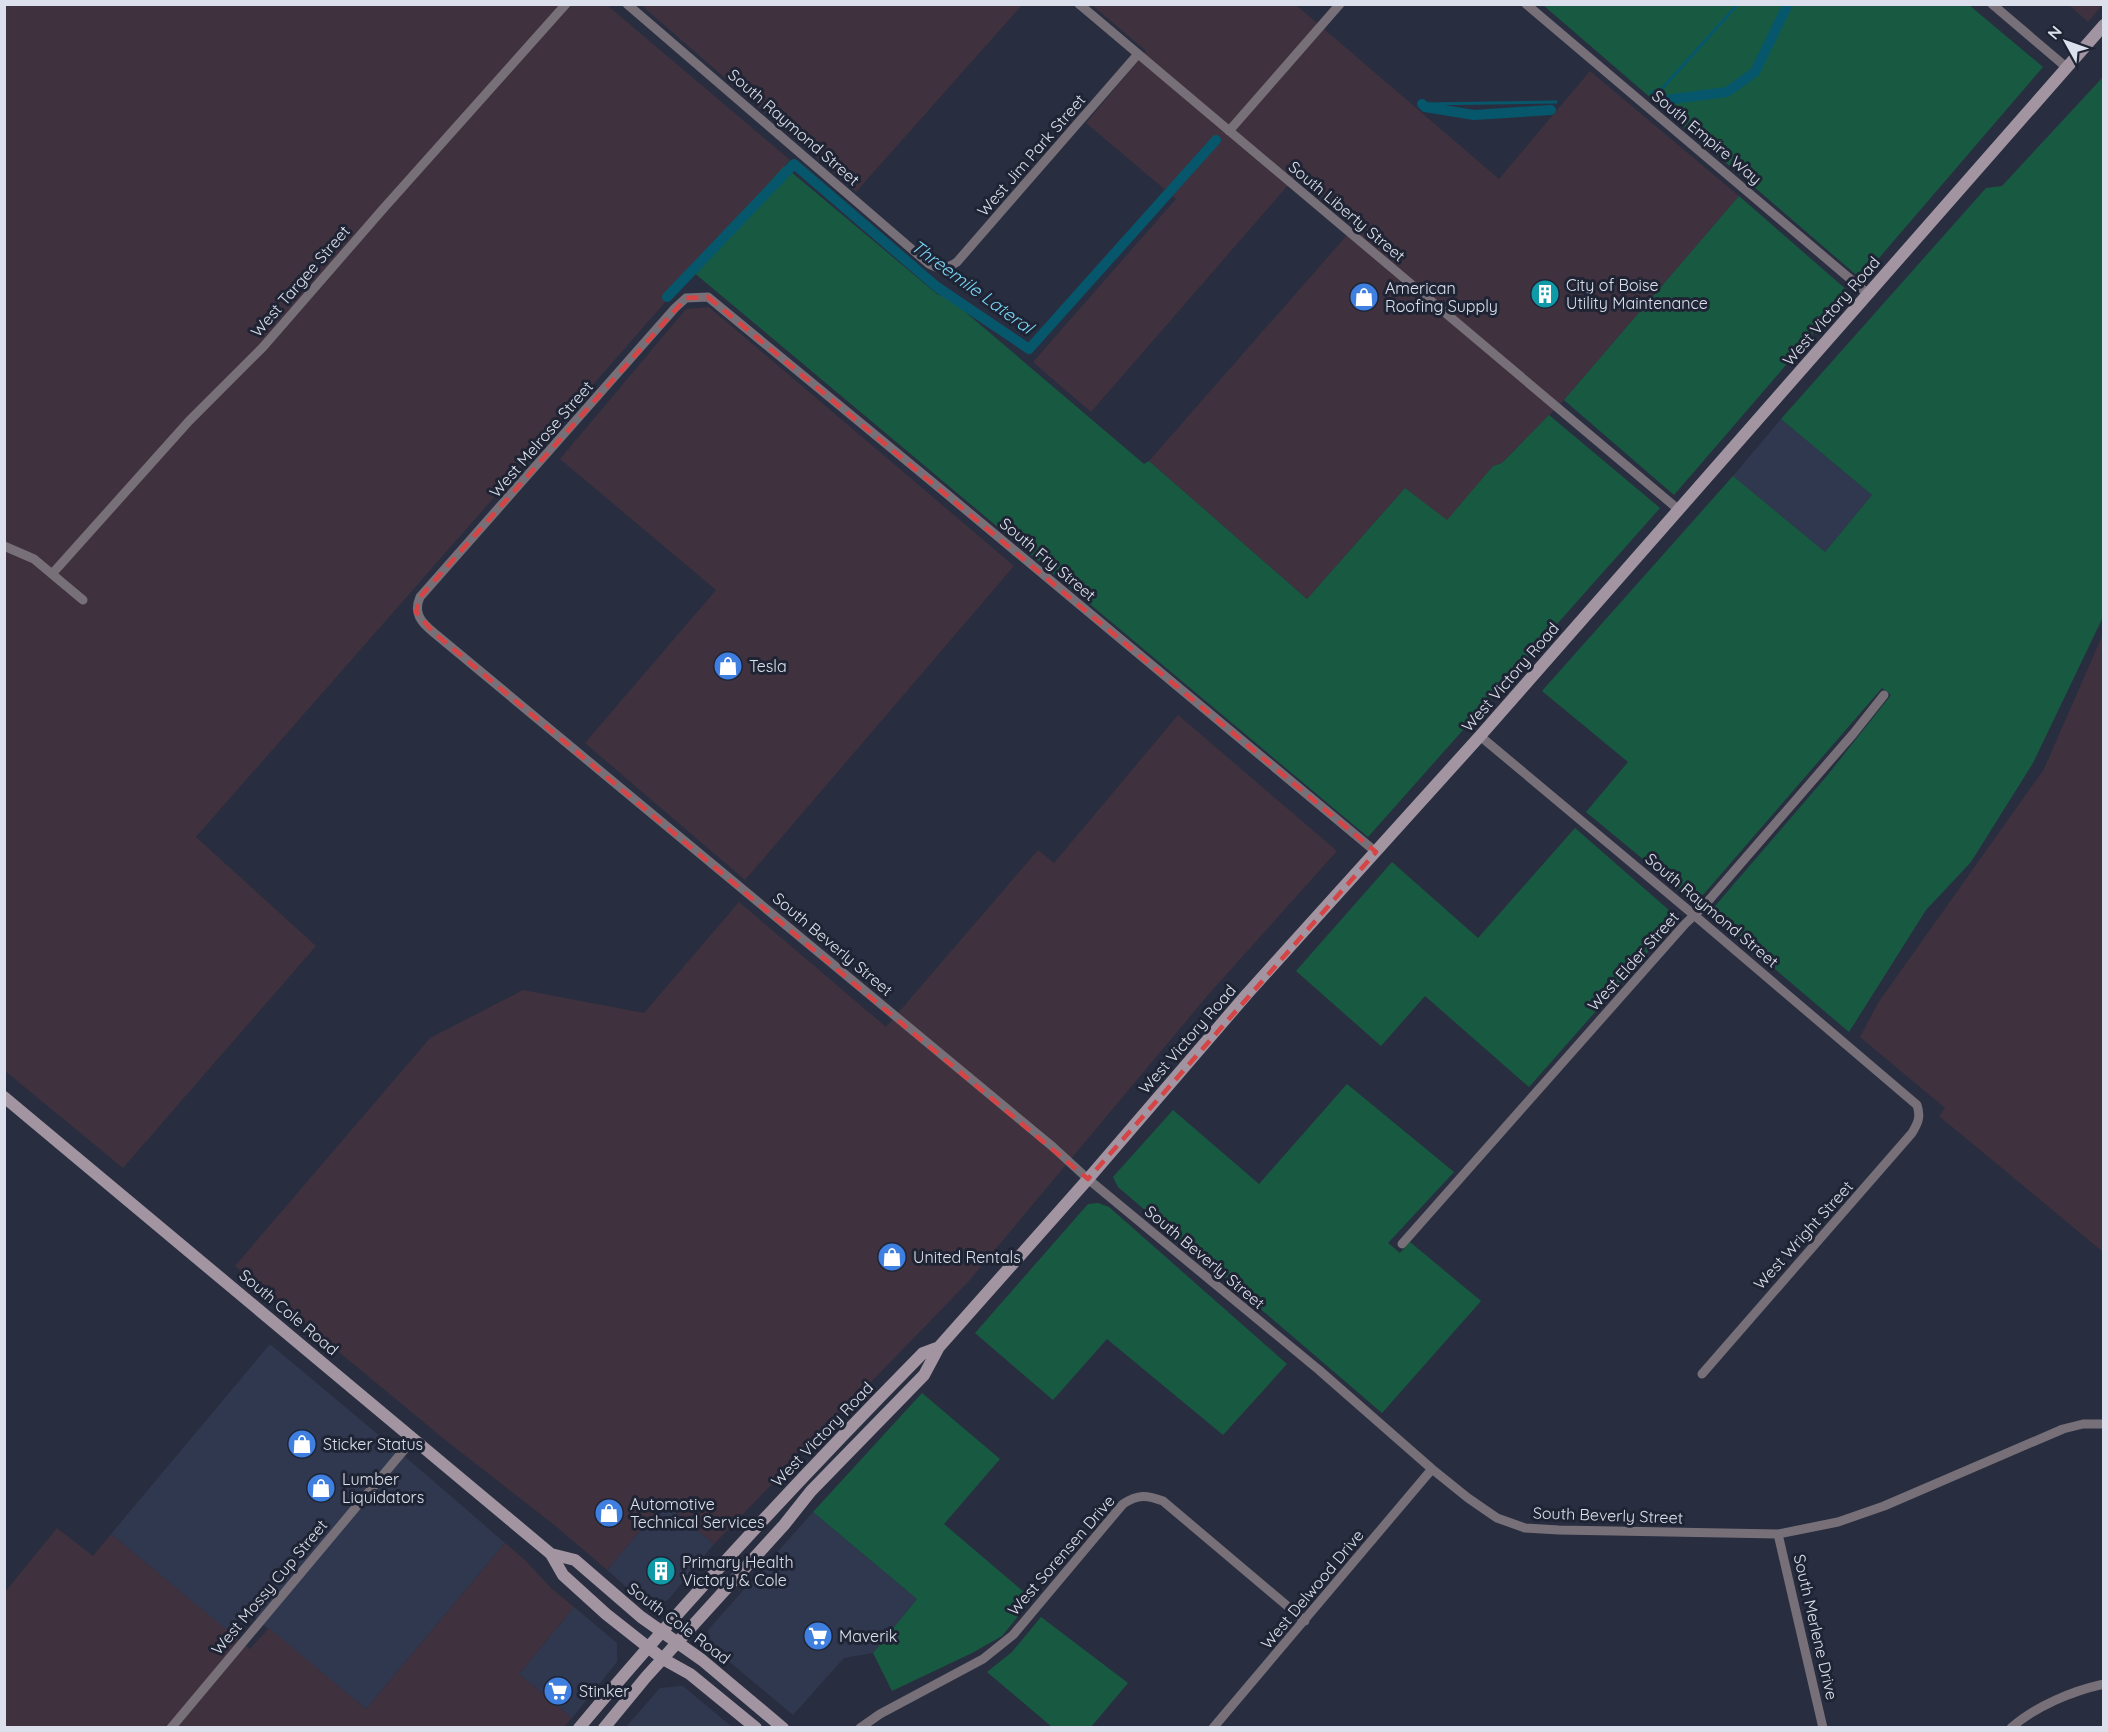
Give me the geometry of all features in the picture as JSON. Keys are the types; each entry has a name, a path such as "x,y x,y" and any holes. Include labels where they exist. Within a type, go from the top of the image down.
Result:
{"main road":[{"name":"West Victory Road","path":"604,1728 784,1525 811,1491 924,1375 939,1347 1248,994 1679,510 2103,25"},
{"name":"South Cole Road","path":"4,1097 551,1554 563,1575 647,1647 690,1674 756,1728"},
{"name":"West Victory Road","path":"579,1728 661,1631 831,1446 923,1353 939,1347"},
{"name":"West Victory Road","path":"870,1430 900,1388 898,1378"},
{"name":"South Cole Road","path":"551,1554 574,1560 641,1617 702,1660 783,1728"}],"street":[{"name":"West Targee Street","path":"52,574 189,421 263,347 566,4"},
{"name":"South Raymond Street","path":"627,4 929,264 942,268"},
{"name":"South Liberty Street","path":"1079,4 1679,510"},
{"path":"1229,131 1341,4"},
{"name":"South Empire Way","path":"1526,4 1868,294"},
{"path":"1992,4 2066,67"},
{"name":"West Jim Park Street","path":"942,268 950,267 957,262 1138,54"},
{"name":"West Melrose Street","path":"416,612 420,597 675,308 686,298 697,297"},
{"name":"South Fry Street","path":"697,297 708,297 723,309 1376,852"},
{"path":"4,546 34,559 83,600"},
{"name":"South Beverly Street","path":"416,612 433,632 1016,1116 1088,1179 1319,1370 1432,1469 1497,1518 1526,1528 1778,1534 1838,1522 1884,1506 2063,1429 2083,1424 2103,1424"},
{"name":"West Elder Street","path":"1402,1244 1694,915 1884,695"},
{"name":"South Raymond Street","path":"1480,736 1914,1101 1919,1112"},
{"name":"West Wright Street","path":"1702,1374 1912,1133 1918,1122 1919,1112"},
{"name":"West Mossy Cup Street","path":"171,1728 414,1438"},
{"name":"West Delwood Drive","path":"1213,1728 1432,1469"},
{"name":"West Sorensen Drive","path":"860,1728 880,1714 983,1659 1012,1635 1123,1504 1134,1497 1146,1495 1163,1502 1305,1620"},
{"name":"South Merlene Drive","path":"1778,1534 1823,1728"},
{"path":"2011,1728 2026,1715 2087,1688 2103,1684"}],"highlighted area":[{"path":"708,297 715,302 1376,852 1088,1179 433,632 416,612 420,597 686,298"}],"shaded area":[{"path":"2069,4 2103,4 2088,22 2069,5"},
{"path":"4,5 607,5 790,160 196,837 316,946 123,1168 5,1071"},
{"path":"641,5 1022,5 856,192"},
{"path":"1092,5 1296,5 1499,179 1590,71 1739,196 1564,400 1502,463 1493,466 1447,521 1405,488 1307,599 1149,461 1354,227 1296,176 1091,412 1033,362 1176,199 1086,123 1146,51"},
{"path":"709,307 1014,566 745,880 585,743 716,590 560,459 686,309"},
{"path":"1781,419 1872,495 1825,552 1733,476"},
{"path":"2103,634 2103,1252 1939,1116 1945,1108 1860,1037 1878,1003 2044,769"},
{"path":"1178,715 1337,851 1208,995 968,1282 714,1544 664,1502 607,1570 235,1266 430,1038 523,990 644,1013 739,902 886,1027 1038,850 1054,863"},
{"path":"270,1344 505,1543 366,1709 248,1612 230,1633 111,1534"},
{"path":"664,1502 714,1544 668,1600 649,1607 607,1570"},
{"path":"813,1512 917,1599 873,1653 844,1658 793,1715 713,1648 708,1630"},
{"path":"57,1528 93,1556 111,1534 250,1649 269,1628 366,1709 505,1543 574,1607 519,1674 572,1718 564,1727 5,1728 5,1592"},
{"path":"574,1607 617,1643 617,1662 572,1718 519,1674"},
{"path":"683,1686 732,1727 626,1727 660,1688"}],"green space":[{"path":"1543,5 1969,5 2043,67 1861,279"},
{"path":"2103,77 2103,617 2033,763 1971,862 1926,910 1849,1032 1709,913 1826,777 1891,695 1882,688 1696,903 1586,812 1628,762 1542,691 1733,476 1825,552 1872,495 1781,419 1986,188 2002,186"},
{"path":"784,166 937,294 950,299 1144,464 1149,461 1307,599 1405,488 1447,520 1493,466 1502,463 1549,415 1660,508 1368,837 692,271"},
{"path":"1739,196 1849,292 1674,495 1564,400"},
{"path":"1575,828 1678,918 1529,1087 1425,996 1381,1046 1296,971 1392,862 1478,938"},
{"path":"1347,1084 1454,1172 1388,1243 1400,1253 1410,1242 1481,1301 1382,1413 1118,1187 1113,1177 1173,1110 1259,1184"},
{"path":"1098,1203 1109,1207 1287,1364 1223,1435 1107,1339 1053,1400 975,1333 1088,1204"},
{"path":"922,1393 1000,1459 944,1524 1032,1599 1002,1636 892,1691 873,1653 917,1599 813,1512"},
{"path":"1041,1617 1128,1683 1091,1727 1052,1727 987,1672 1012,1652"}],"waterway":[{"path":"1651,92 1660,91 1738,4"},
{"name":"Threemile Lateral","path":"1665,100 1727,92 1755,72 1788,4"},
{"path":"1422,104 1556,102"},
{"name":"Threemile Lateral","path":"1422,104 1425,107 1474,115 1551,110"},
{"name":"Threemile Lateral","path":"667,297 794,164 937,287 1029,349 1216,140"}],"place":[{"name":"City of Boise Utility Maintenance","path":"1545,294"},
{"name":"American Roofing Supply","path":"1364,297"},
{"name":"Tesla","path":"728,666"},
{"name":"United Rentals","path":"892,1257"},
{"name":"Sticker Status","path":"302,1444"},
{"name":"Lumber Liquidators","path":"321,1488"},
{"name":"Automotive Technical Services","path":"609,1513"},
{"name":"Primary Health Victory & Cole","path":"661,1571"},
{"name":"Maverik","path":"818,1636"},
{"name":"Stinker","path":"558,1691"}]}
